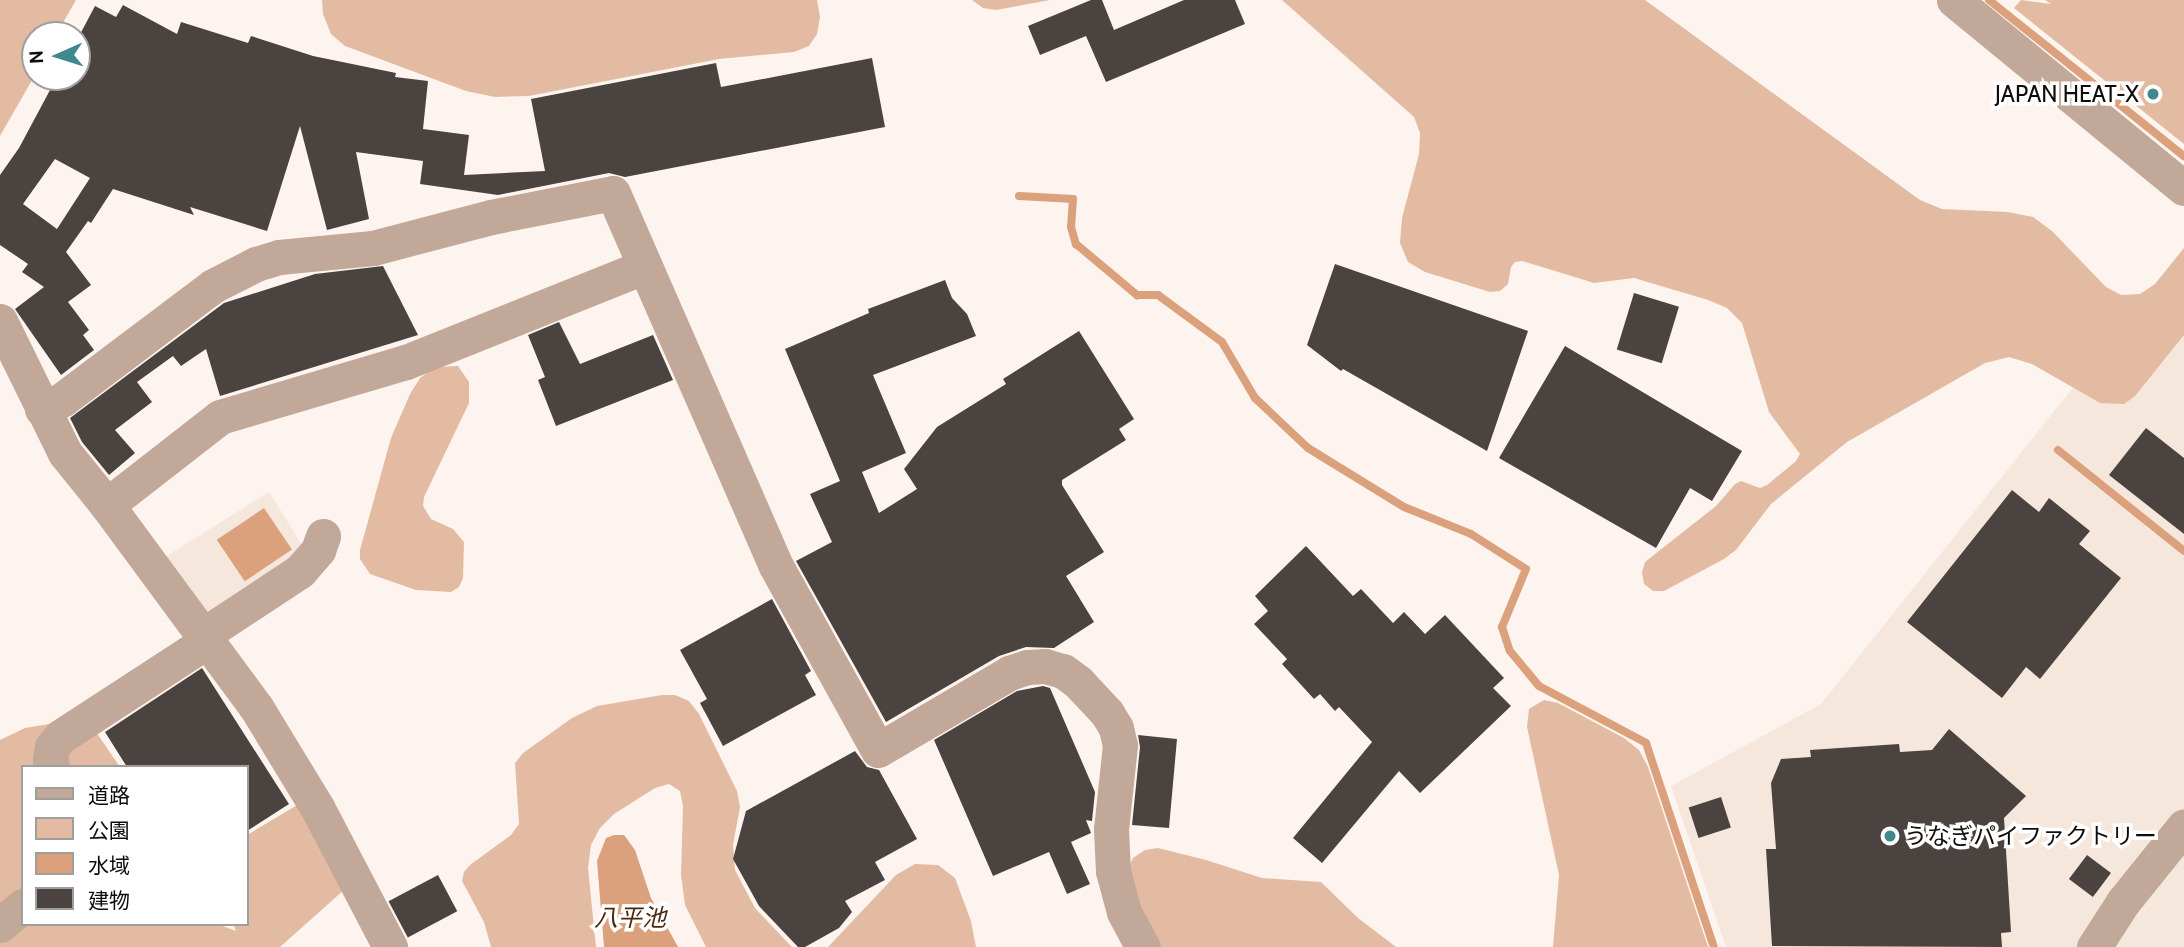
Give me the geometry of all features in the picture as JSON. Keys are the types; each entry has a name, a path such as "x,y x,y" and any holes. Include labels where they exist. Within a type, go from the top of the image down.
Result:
{"street":[{"path":"1954,0 2184,188"},
{"path":"42,409 63,398 213,286 256,264 279,257 373,248 491,217 613,193 643,267 776,566 878,750 1009,673 1027,667 1045,666 1063,671 1078,682 1107,713 1116,728 1120,745 1111,829 1113,871 1124,912 1143,947"},
{"path":"107,505 220,416 405,362 643,267"},
{"path":"0,321 65,453 107,505 256,707 318,809 390,947"},
{"path":"52,765 52,747 60,737 300,572 318,550 323,536"},
{"path":"2094,947 2123,902 2184,826"},
{"path":"0,925 21,908"}],"shaded area":[{"path":"2184,248 2184,947 1726,947 1671,786 1821,704"},
{"path":"269,492 308,555 202,621 163,558"}],"green space":[{"path":"0,0 76,0 64,21 21,21 21,91 26,91 0,136"},
{"path":"322,0 817,0 820,17 817,34 809,46 794,52 719,59 529,96 495,97 466,91 345,46 331,34 323,14"},
{"path":"972,0 1050,0 996,10 983,8"},
{"path":"1282,0 1645,0 1920,200 1942,209 2008,212 2033,217 2052,231 2106,287 2121,295 2140,294 2155,284 2184,248 2184,335 2135,396 2124,404 2100,403 2032,364 2009,357 1985,363 1847,442 1771,504 1736,550 1724,559 1664,591 1653,591 1644,584 1642,572 1645,562 1716,506 1735,484 1741,481 1760,488 1767,485 1796,461 1800,454 1769,412 1742,323 1727,308 1708,300 1634,278 1594,283 1522,261 1515,262 1511,267 1508,284 1500,291 1490,292 1425,272 1408,262 1400,243 1402,218 1419,154 1420,133 1414,117"},
{"name":"JAPAN HEAT-X","path":"2021,0 2051,4 2045,0 2184,0 2184,144 2014,8"},
{"path":"458,366 469,382 469,403 424,497 423,506 431,519 453,529 464,542 463,578 459,587 451,592 416,590 370,574 360,559 360,550 391,438 410,394 420,378 436,367"},
{"path":"675,695 689,701 699,714 737,791 740,807 733,845 735,870 755,908 792,947 706,947 685,905 681,875 683,806 680,791 669,784 655,788 614,814 600,828 591,845 588,868 596,947 491,947 484,922 462,881 464,872 470,865 511,835 519,824 515,763 523,753 572,718 597,706"},
{"path":"1544,700 1558,703 1624,738 1639,750 1648,767 1708,947 1553,947 1559,875 1527,727 1529,709"},
{"path":"49,724 94,729 119,765 21,765 21,926 222,926 236,931 234,926 248,926 248,834 299,804 345,889 280,947 0,947 0,740 25,728"},
{"path":"1158,848 1262,878 1321,882 1358,918 1396,947 1155,947 1127,871 1133,858 1145,850"},
{"path":"915,864 938,865 955,878 971,921 976,947 828,947 896,875"}],"water":[{"path":"264,508 292,549 245,581 217,540"},
{"name":"八平池","path":"624,835 635,850 651,898 678,947 604,947 597,861 606,838"}],"building":[{"path":"1091,0 1102,0 1114,30 1184,0 1235,0 1245,24 1106,82 1086,36 1040,55 1028,26"},
{"path":"123,5 177,34 181,22 248,43 251,36 313,56 396,73 395,77 428,81 423,129 469,135 464,175 545,171 531,99 716,63 721,87 872,58 885,127 625,177 609,173 498,195 420,184 423,161 356,152 369,219 327,230 300,126 267,231 190,207 194,215 113,189 91,223 88,221 66,252 91,285 68,302 89,330 83,335 94,350 61,375 15,309 44,287 22,272 28,264 0,245 0,175 19,148 50,91 91,91 91,21 87,21 95,6 116,17","holes":["55,159 90,178 57,229 23,204"]},
{"path":"1335,264 1528,331 1487,451 1343,369 1341,371 1307,345"},
{"path":"383,266 418,335 220,396 206,349 181,366 173,356 137,382 152,402 115,430 135,453 109,475 82,442 70,418 224,303 315,274"},
{"path":"945,280 952,298 967,314 976,336 873,375 906,453 862,472 879,513 917,489 904,469 937,427 1006,384 1003,379 1079,331 1134,419 1119,429 1126,440 1062,480 1062,485 1104,552 1066,576 1094,622 1054,648 1026,647 999,656 886,722 796,561 832,542 810,494 840,481 785,349 869,313 868,309"},
{"path":"1634,293 1679,307 1662,363 1617,349"},
{"path":"559,322 580,364 653,335 673,380 556,426 538,380 545,377 528,335"},
{"path":"1565,346 1742,451 1712,501 1690,488 1656,548 1499,458"},
{"path":"2146,428 2184,458 2184,534 2109,475"},
{"path":"2012,490 2039,512 2049,498 2090,531 2079,544 2121,578 2040,679 2026,667 2002,698 1907,622"},
{"path":"1306,546 1353,596 1361,589 1393,623 1404,612 1425,634 1445,615 1504,678 1493,688 1511,706 1420,793 1399,771 1322,863 1293,838 1372,742 1339,707 1335,711 1320,694 1314,699 1282,664 1287,659 1254,624 1268,611 1255,596"},
{"path":"772,599 811,671 805,675 816,695 723,746 700,703 707,699 680,650"},
{"path":"202,668 289,804 248,830 248,765 126,765 105,732"},
{"path":"1043,686 1050,688 1095,792 1092,821 1086,820 1091,833 1071,842 1090,884 1067,894 1049,852 993,876 934,740 1017,691"},
{"path":"1949,729 2026,796 2004,818 2011,932 2001,933 2002,947 1772,946 1766,849 1776,849 1771,783 1781,759 1811,757 1810,750 1899,744 1900,752 1932,750"},
{"path":"1138,735 1177,739 1169,828 1132,825 1140,747"},
{"path":"855,751 867,767 879,770 917,839 875,862 885,880 845,901 852,912 839,928 805,947 798,947 759,906 733,859 746,811"},
{"path":"1721,797 1731,827 1699,838 1689,808"},
{"path":"2087,855 2111,873 2093,897 2069,879"},
{"path":"438,875 457,911 408,937 389,901"}],"waterway":[{"path":"1989,0 2184,156"},
{"path":"1019,196 1073,199 1071,227 1076,244 1137,295 1158,295 1222,342 1255,398 1308,448 1404,507 1471,534 1526,569 1502,627 1510,651 1539,686 1646,743 1714,947"},
{"path":"2058,450 2184,551"}],"place":[{"name":"JAPAN HEAT-X","path":"2153,94"},
{"name":"うなぎパイファクトリー","path":"1890,836"}]}
